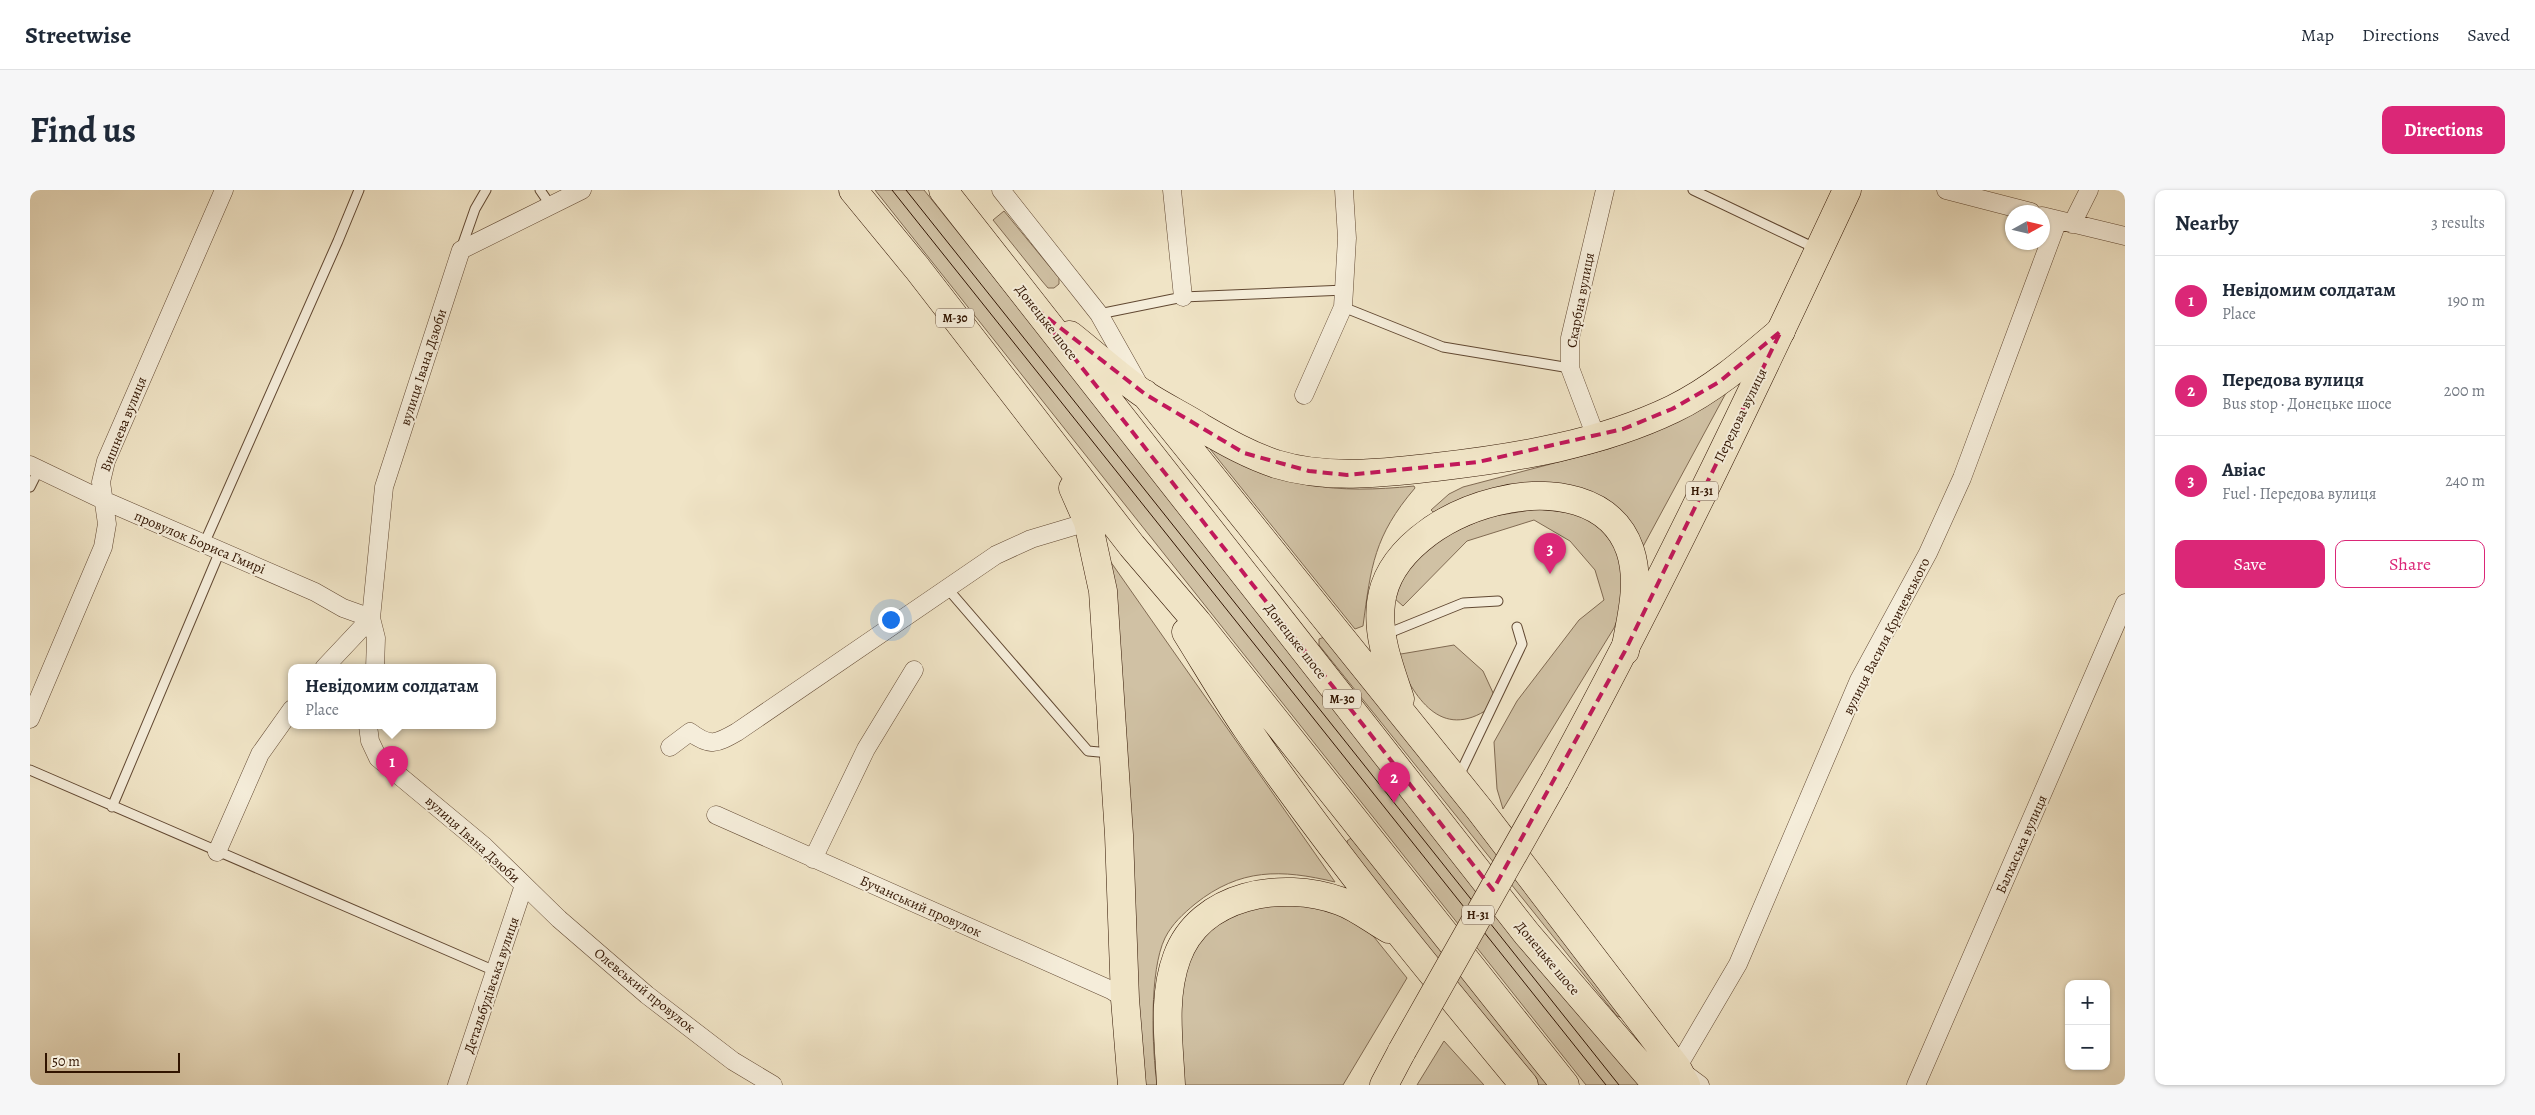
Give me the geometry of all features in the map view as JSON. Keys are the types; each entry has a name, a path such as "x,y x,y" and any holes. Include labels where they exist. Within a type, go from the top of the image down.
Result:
{"main road":[{"name":"М-30","path":"853,190 917,268 1132,546 1197,622 1566,1085"},
{"name":"Донецьке шосе","path":"943,190 1527,934 1673,1079"},
{"name":"Передова вулиця","path":"1384,1085 1625,651 1781,331 1847,190"},
{"path":"1035,308 1144,394 1244,453 1278,464 1310,471 1347,474 1385,473 1478,462 1596,437 1646,420 1692,398 1730,374 1781,331"},
{"path":"1144,394 1457,781 1673,1079"},
{"path":"1055,448 1088,522 1103,591 1114,753 1116,996 1132,1085"},
{"path":"1188,448 1250,582"},
{"path":"1405,715 1385,656 1381,636 1381,601 1389,578 1399,559 1423,534 1466,510 1514,499 1544,496 1574,501 1601,513 1611,520 1630,549 1635,571 1635,592 1625,651"},
{"path":"1132,546 1246,728 1403,938 1524,1085"},
{"path":"1171,1085 1168,1020 1173,973 1185,939 1210,914 1231,902 1252,895 1293,892 1340,901 1403,938"}],"street":[{"name":"Вишнева вулиця","path":"30,719 103,547 106,524 101,482 106,461 224,190"},
{"path":"461,250 582,190"},
{"path":"1001,190 1099,314 1144,394"},
{"path":"1172,190 1183,297"},
{"path":"1304,395 1344,298 1347,238 1344,190"},
{"name":"Скарбна вулиця","path":"1596,437 1570,368 1570,338 1605,190"},
{"path":"1946,190 2005,205"},
{"name":"вулиця Василя Кричевського","path":"1673,1079 1738,964 1859,680 1928,553 1962,478 2057,220 2089,190"},
{"path":"2057,220 2125,236"},
{"name":"вулиця Івана Дзюби","path":"375,664 376,638 371,618 384,487 461,250"},
{"name":"провулок Бориса Гмирі","path":"34,467 103,500 315,592 343,608 371,618"},
{"path":"670,747 690,732 703,741 717,743 737,732 996,555 1031,538 1088,522"},
{"name":"Балхаська вулиця","path":"1916,1085 2125,603"},
{"path":"328,664 371,618"},
{"path":"813,859 866,750 914,670"},
{"path":"217,852 260,754 288,715"},
{"name":"вулиця Івана Дзюби","path":"368,729 370,741 378,758 484,846 524,886"},
{"name":"Бучанський провулок","path":"716,816 1116,996"},
{"name":"Детальбудівська вулиця","path":"458,1085 524,886"},
{"name":"Олевський провулок","path":"524,886 647,995 733,1061 773,1085"},
{"name":"Донецьке шосе","path":"1673,1079 1700,1085"}],"lane":[{"path":"112,807 212,547 358,190"},
{"path":"461,250 475,209 486,190"},
{"path":"540,190 552,206"},
{"path":"1693,190 1819,250"},
{"path":"1099,314 1183,297 1344,298 1442,347 1570,368"},
{"path":"30,486 34,467"},
{"path":"947,588 1088,751 1114,753"},
{"path":"1381,636 1463,603 1498,601"},
{"path":"1457,781 1522,644 1517,627"},
{"path":"30,770 495,971"}],"highlighted area":[{"path":"1035,308 1145,394 1244,453 1309,471 1347,475 1478,462 1623,429 1672,409 1719,382 1781,331 1625,651 1493,890"}],"shaded area":[{"path":"875,190 924,190 1640,1085 1586,1085"},
{"path":"1004,211 1059,278 1059,284 1054,288 1048,288 993,220"},
{"path":"1726,393 1639,554 1622,519 1462,500 1433,512 1431,510 1449,494 1463,487 1608,449 1652,433"},
{"path":"1212,448 1261,472 1309,485 1359,489 1414,486 1415,488 1391,521 1377,553 1372,569 1363,626 1355,629 1210,449"},
{"path":"1537,509 1570,512 1596,523 1621,554 1623,606 1614,628 1503,809 1497,789 1494,742 1517,701 1579,620 1604,600 1595,570 1570,541 1534,520 1467,541 1403,606 1394,598 1394,590 1428,543 1488,517"},
{"path":"1108,558 1335,882 1297,875 1279,874 1245,878 1212,892 1195,904 1174,924 1165,938 1156,970 1153,1031 1157,1085 1142,1085"},
{"path":"1327,636 1625,1019 1617,1016 1319,645 1319,639"},
{"path":"1454,645 1483,671 1494,695 1485,711 1468,718 1453,720 1440,716 1428,708 1418,697 1395,655"},
{"path":"1351,838 1554,1085 1538,1085 1348,848 1347,841"},
{"path":"1298,899 1355,921 1374,937 1407,978 1343,1085 1182,1085 1180,987 1186,956 1227,912"},
{"path":"1444,1041 1484,1085 1417,1085"}],"tram line":[{"path":"892,190 1606,1085"},
{"path":"906,190 1619,1085"}],"place":[{"name":"Авіас","path":"1550,574"},
{"name":"Невідомим солдатам","path":"392,787"},
{"name":"Передова вулиця","path":"1394,803"}]}
